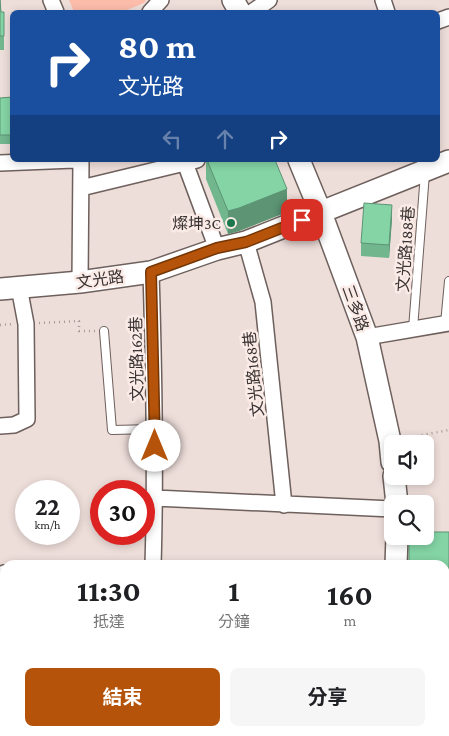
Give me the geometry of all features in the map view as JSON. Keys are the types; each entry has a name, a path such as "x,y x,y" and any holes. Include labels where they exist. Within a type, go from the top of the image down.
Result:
{"street":[{"path":"152,10 162,0"},
{"path":"255,10 269,0"},
{"path":"0,164 37,162"},
{"path":"80,282 81,162"},
{"path":"81,188 184,162"},
{"path":"188,162 217,248"},
{"name":"三多路","path":"299,162 321,213 367,337 389,435"},
{"name":"文光路","path":"10,288 80,282 151,272 217,248 246,242 438,164"},
{"name":"文光路168巷","path":"246,242 263,302 284,505"},
{"name":"文光路162巷","path":"151,272 155,480"},
{"path":"7,426 27,420 26,324 10,288"},
{"path":"367,337 447,324"},
{"path":"155,498 384,509"},
{"name":"文光路162巷","path":"153,560 154,545"},
{"path":"396,560 397,545"}],"lane":[{"name":"文光路188巷","path":"414,330 438,164"},
{"path":"447,324 449,281"},
{"path":"104,331 112,430 155,430"}],"path":[{"path":"0,325 79,321 80,331 104,331"},
{"path":"422,435 449,430"}],"shaded area":[{"path":"69,0 146,0 144,3 127,10 73,10"}],"building":[{"path":"0,0 1,12 4,12 4,36 0,36"},
{"path":"10,97 10,135 0,135 0,98"},
{"path":"208,162 276,162 287,189 228,211"},
{"path":"364,203 392,205 389,245 361,243"},
{"path":"434,532 449,532 449,560 409,560 409,545 434,545"}],"place":[{"name":"燦坤3C","path":"231,223"}],"route":[{"path":"155,446 151,272 217,248 246,242 302,220"}]}
